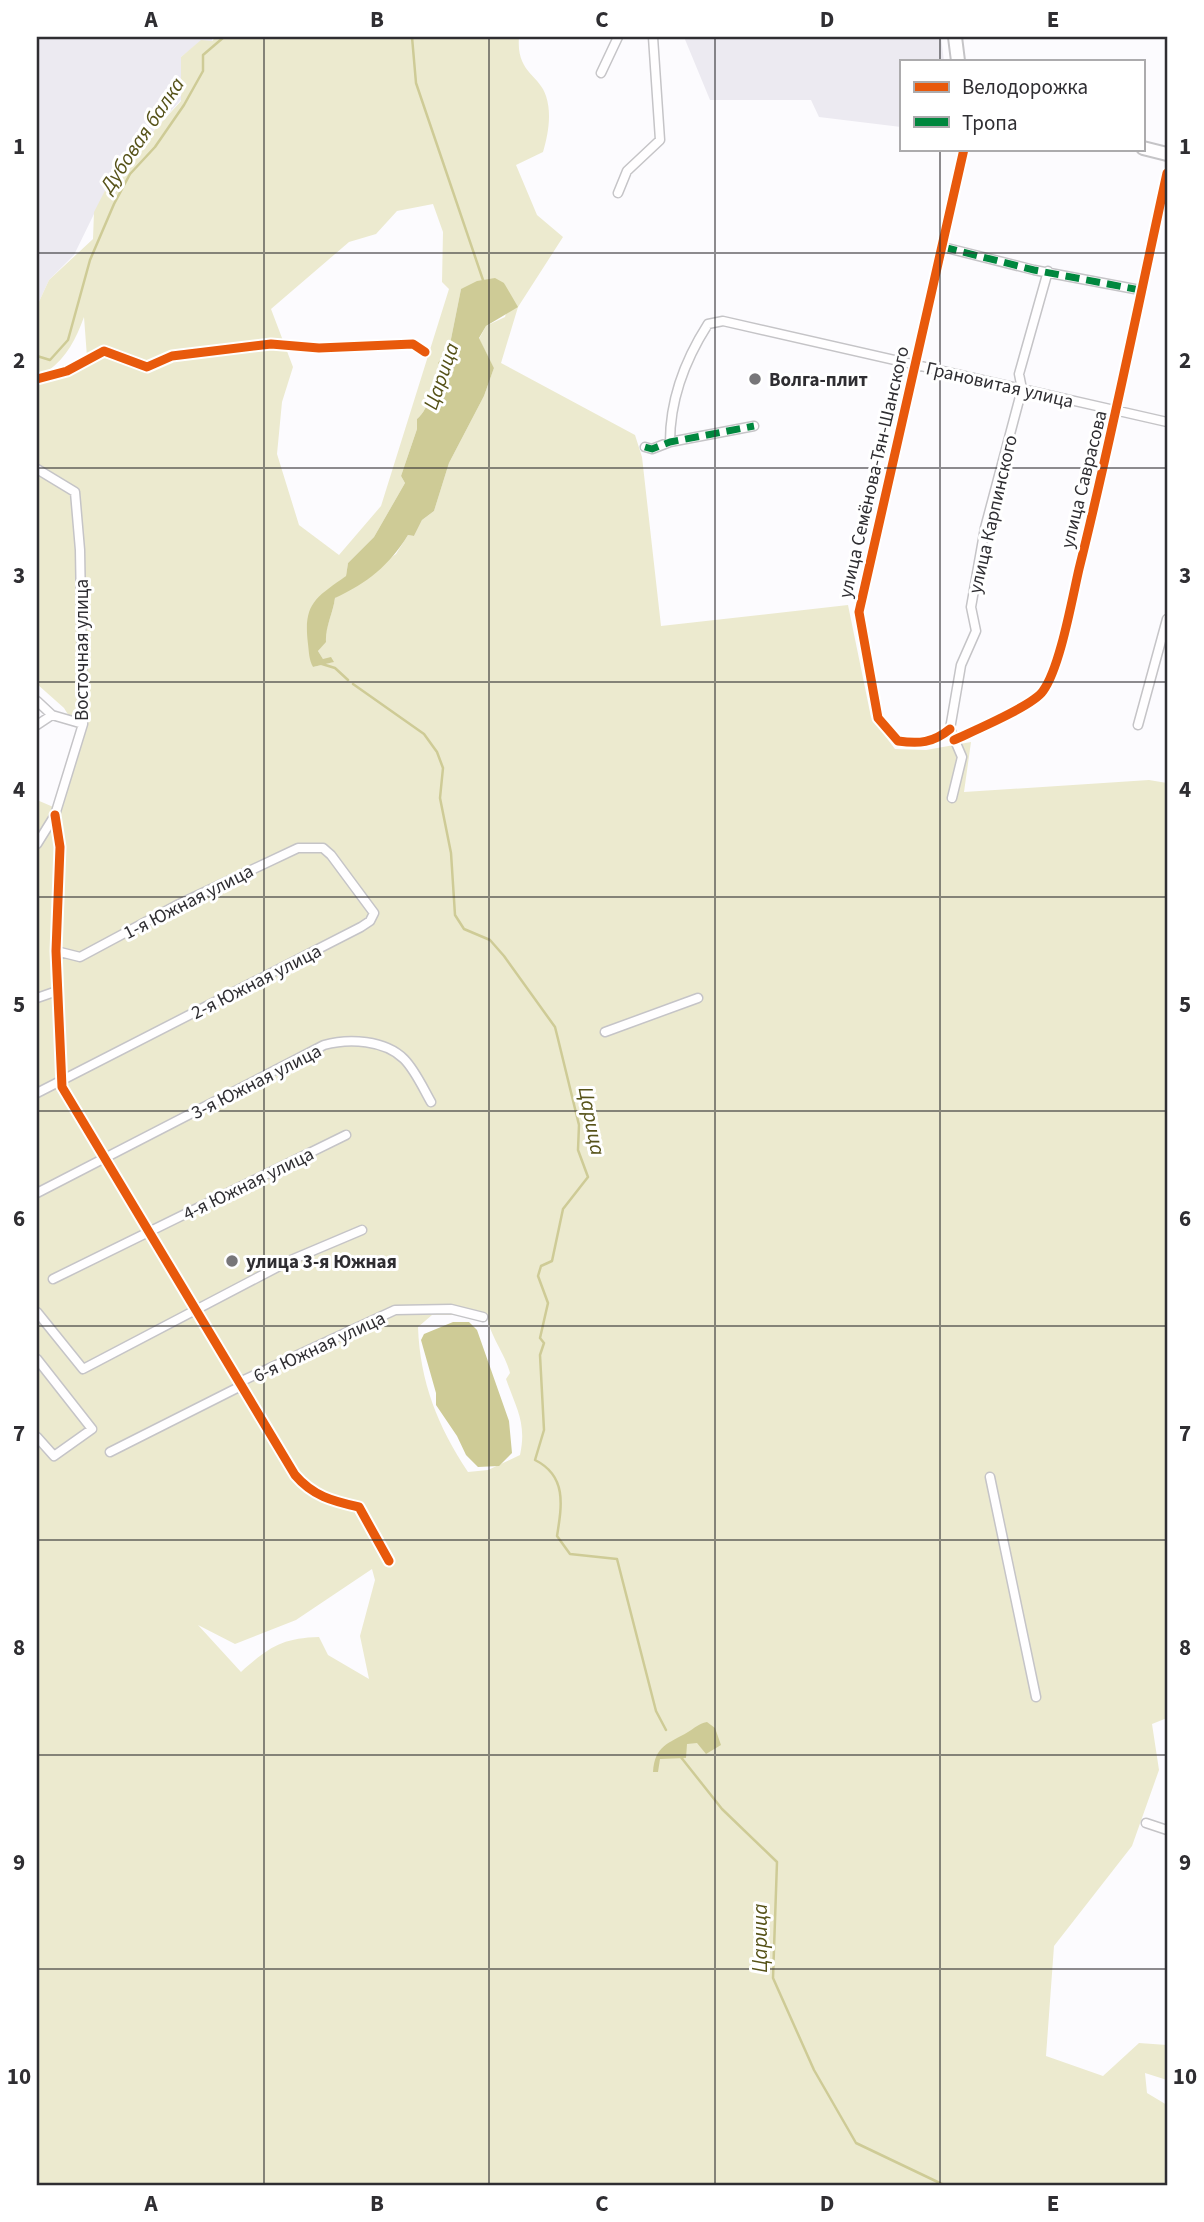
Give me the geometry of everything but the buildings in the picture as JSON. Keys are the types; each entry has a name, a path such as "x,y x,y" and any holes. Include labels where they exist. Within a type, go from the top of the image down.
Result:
{"main road":[{"path":"955,37 958,60"},
{"path":"1144,148 1167,154"}],"street":[{"path":"601,73 618,37"},
{"path":"618,192 627,171 660,139 653,37"},
{"name":"улица Семёнова-Тян-Шанского","path":"950,729 937,740 919,744 898,741 878,718 859,612 964,150"},
{"name":"улица Саврасова","path":"954,740 1000,718 1043,692 1059,649 1118,412 1140,290 1167,173"},
{"path":"943,247 1140,290"},
{"name":"улица Карпинского","path":"952,798 962,757 950,729 961,665 976,631 971,607 985,528 1022,389 1019,374 1048,271"},
{"name":"Грановитая улица","path":"670,442 670,418 677,388 708,324 723,321 1167,422"},
{"path":"37,379 68,371 104,351 147,368 172,356 271,344 319,348 412,344 425,352"},
{"path":"645,447 652,449 670,442 754,426"},
{"name":"Восточная улица","path":"37,468 75,492 80,550 83,724 55,815 37,844"},
{"path":"1138,725 1167,619"},
{"path":"37,701 52,715 83,724"},
{"path":"37,725 52,715"},
{"path":"55,815 60,847 55,951 62,1087 295,1475 309,1492 359,1507 389,1560"},
{"name":"1-я Южная улица","path":"55,951 80,957 267,860 298,848 323,848"},
{"name":"2-я Южная улица","path":"61,1081 370,921 373,913 369,905 323,848"},
{"path":"37,998 57,991"},
{"path":"605,1031 698,998"},
{"name":"3-я Южная улица","path":"37,1192 324,1045 342,1040 389,1048 405,1060 431,1101"},
{"path":"37,1093 61,1081"},
{"name":"4-я Южная улица","path":"53,1279 346,1135"},
{"path":"37,1311 83,1369 291,1261 362,1230"},
{"name":"6-я Южная улица","path":"110,1452 241,1387 244,1380 395,1311 451,1309 483,1317"},
{"path":"37,1359 92,1429 54,1456 37,1437"},
{"path":"990,1477 1036,1697"},
{"path":"1146,1823 1167,1830"}],"shaded area":[{"path":"37,37 212,37 212,41 201,41 181,57 181,100 112,177 74,255 49,280 37,306"},
{"path":"216,37 519,37 521,58 543,89 549,117 543,152 516,165 537,215 563,237 518,307 501,363 635,435 642,457 661,626 848,605 871,717 895,749 926,750 971,742 964,792 1149,780 1167,783 1167,1718 1152,1724 1159,1770 1132,1846 1054,1946 1046,2056 1103,2076 1139,2043 1167,2045 1167,2080 1145,2073 1147,2093 1167,2105 1167,2185 37,2185 37,800 58,809 80,734 64,708 37,684 37,306 49,280 93,239 94,212 112,177 181,101 181,57 201,40 212,41","holes":["433,204 443,232 442,282 449,289 381,506 339,555 299,525 277,454 282,402 293,367 271,309 349,242 376,234 397,211","504,283 510,299 505,317 486,326 479,339 494,368 484,396 449,463 434,511 422,520 414,536 408,535 396,554 335,598 325,642 318,651 323,659 333,662 313,667 309,647 346,576 348,563 374,537 405,483 401,476 417,429 417,419 442,375 438,363 450,344 461,289","84,317 87,357 48,371 66,354","432,1315 487,1315 510,1373 506,1379 521,1425 520,1455 488,1470 468,1472 432,1403 419,1347 418,1327","372,1569 375,1580 360,1636 369,1679 328,1655 319,1637 276,1646 241,1672 198,1625 235,1644 296,1620"]},
{"path":"684,37 941,37 944,60 900,60 900,127 819,117 811,100 710,100"},
{"path":"495,278 504,283 518,307 486,326 479,338 494,368 484,396 449,463 434,511 422,520 414,536 408,535 393,556 376,572 335,598 326,642 318,651 323,659 331,657 334,662 313,667 309,656 307,630 310,611 326,590 346,576 348,563 374,537 405,483 401,476 417,429 417,419 442,375 438,363 450,344 461,289 477,281"},
{"path":"453,1322 469,1322 477,1330 509,1421 512,1453 499,1466 478,1467 466,1455 436,1405 436,1393 421,1340 424,1334"},
{"path":"707,1722 715,1728 721,1745 706,1754 697,1743 687,1744 686,1758 660,1759 658,1772 653,1772 656,1756 664,1746"}],"waterway":[{"name":"Дубовая балка","path":"37,356 50,360 68,340 90,260 114,204 130,174 155,147 184,105 203,71 203,55 224,37"},
{"name":"Царица","path":"412,37 416,83 484,283"},
{"name":"Царица","path":"322,664 335,668 348,680"},
{"name":"Царица","path":"353,684 424,734 437,752 443,768 440,798 451,853 455,915 464,929 490,940 555,1027 579,1125 578,1150 588,1177 563,1209 552,1261 541,1266 538,1276 548,1303 540,1338 544,1343 540,1355 544,1430 535,1460 553,1474 557,1483 561,1503 557,1536 570,1554 617,1559 656,1711 666,1730"},
{"name":"Царица","path":"680,1756 722,1809 777,1862 773,1978 814,2070 856,2143 944,2185"}],"marked path":[{"path":"943,247 1034,270 1140,290"},
{"path":"645,447 652,449 670,442 754,426"}],"cycle path":[{"path":"950,729 925,741 898,741 878,718 859,612 964,150"},
{"path":"954,740 1028,704 1043,691 1055,666 1103,470 1167,173"},
{"path":"37,379 67,371 104,351 147,367 172,356 271,344 319,348 413,344 425,352"},
{"path":"55,815 60,847 56,951 62,1087 295,1475 324,1497 359,1507 389,1561"}],"place":[{"name":"Волга-плит","path":"755,379"},
{"name":"улица 3-я Южная","path":"232,1261"}]}
